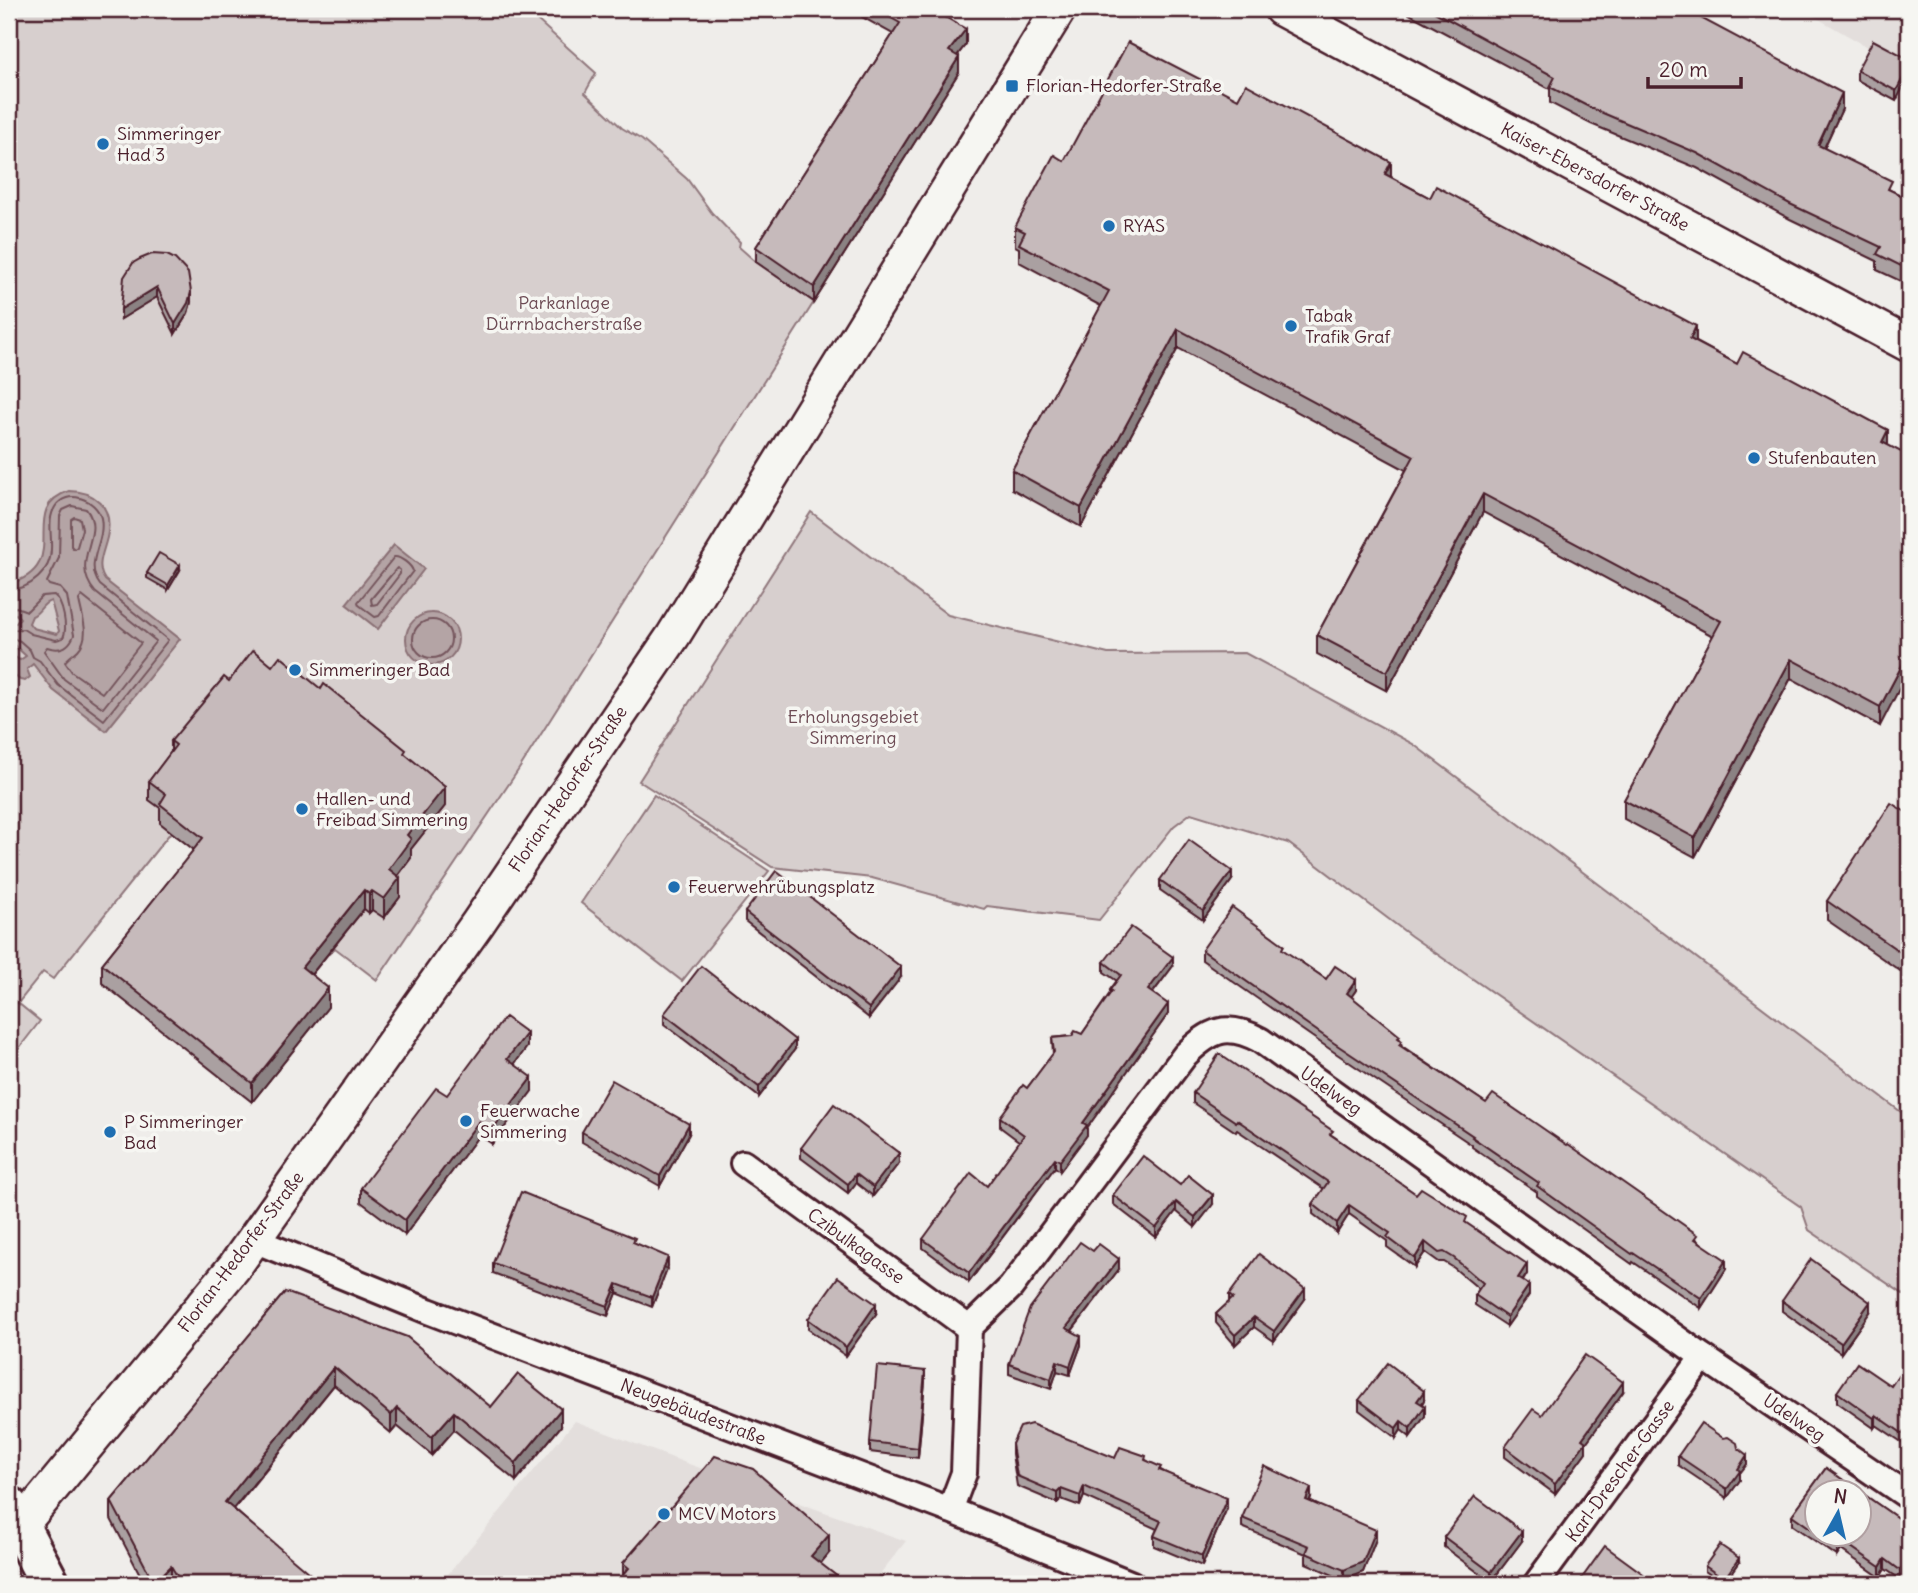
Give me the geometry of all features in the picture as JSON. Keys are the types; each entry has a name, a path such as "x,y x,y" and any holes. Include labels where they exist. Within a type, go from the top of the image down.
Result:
{"main road":[{"name":"Florian-Hedorfer-Straße","path":"12,1525 208,1300 254,1240 478,923 673,636 1059,9"},
{"name":"Kaiser-Ebersdorfer Straße","path":"1280,9 1909,345"},
{"path":"12,1525 50,1584"}],"street":[{"name":"Udelweg","path":"969,1328 1011,1287 1185,1055 1212,1032 1229,1029 1245,1032 1260,1040 1703,1357 1909,1497"},
{"name":"Czibulkagasse","path":"743,1163 969,1328"},
{"name":"Neugebäudestraße","path":"254,1240 428,1311 950,1510 1132,1584"},
{"path":"950,1510 964,1473 969,1328"},
{"name":"Karl-Drescher-Gasse","path":"1536,1584 1703,1357"}],"shaded area":[{"path":"1801,9 1909,9 1909,69 1873,50"},
{"name":"MCV Motors","path":"575,1421 906,1541 872,1584 440,1584"}],"green space":[{"name":"Parkanlage Dürrnbacherstraße","path":"9,9 539,9 537,20 596,73 585,93 622,128 642,140 687,179 712,213 740,242 739,247 814,302 519,769 377,980 335,948 329,954 171,832 53,979 43,972 18,1003 40,1021 9,1061"},
{"name":"Erholungsgebiet Simmering","path":"811,512 948,615 1108,654 1245,653 1413,744 1909,1118 1909,1298 1809,1230 1801,1207 1411,936 1288,843 1191,813 1174,826 1099,920 987,906 984,909 872,878 772,867 639,781"},
{"name":"Feuerwehrübungsplatz","path":"654,795 769,871 682,981 581,903"}],"water":[{"path":"69,491 86,494 99,502 107,515 108,523 101,562 105,580 180,639 106,731 53,690 33,664 27,669 30,677 25,681 9,671 10,656 20,660 26,656 9,644 9,623 16,623 20,618 16,614 9,618 9,584 28,575 39,564 43,551 46,510 54,499","holes":["51,601 59,631 57,634 33,628 29,623 32,616"]},
{"path":"394,545 424,569 378,629 346,604"},
{"path":"432,613 451,620 458,639 451,658 432,665 413,658 406,639 413,620"}],"building":[{"path":"875,9 931,9 966,29 949,51 959,57 814,287 756,247 900,23"},
{"path":"1429,9 1684,9 1842,93 1818,145 1892,181 1888,189 1909,199 1909,270 1877,254 1881,247 1790,204 1697,153 1591,108 1550,87 1555,77"},
{"path":"1873,40 1909,59 1909,67 1896,91 1857,70"},
{"name":"Stufenbauten","path":"1128,42 1238,99 1246,84 1391,162 1385,174 1430,198 1436,186 1696,326 1690,339 1737,364 1743,352 1888,430 1882,442 1909,456 1909,652 1880,707 1791,659 1695,838 1624,800 1721,621 1483,494 1387,672 1317,635 1414,456 1178,329 1081,508 1012,470 1109,291 1019,244 1025,232 1015,227 1054,155 1064,161"},
{"path":"152,254 167,255 175,259 188,273 191,292 188,303 175,324 157,287 121,309 124,277 133,263"},
{"path":"159,553 180,565 168,585 147,573"},
{"path":"253,650 272,666 280,656 321,689 324,684 406,750 404,753 445,787 407,835 411,839 389,869 400,878 384,899 372,891 369,894 364,890 302,967 328,988 252,1083 102,964 203,838 160,804 166,794 149,781 176,745 171,741 224,677 229,681"},
{"path":"1891,803 1909,814 1909,958 1827,901"},
{"path":"1189,840 1232,871 1203,911 1160,880"},
{"path":"776,871 901,967 869,1008 745,912"},
{"path":"1232,907 1284,945 1282,949 1326,979 1335,966 1356,980 1347,993 1400,1036 1398,1038 1402,1041 1399,1045 1486,1103 1493,1094 1698,1235 1695,1239 1726,1260 1701,1298 1632,1254 1473,1136 1202,950"},
{"path":"1131,927 1173,957 1148,990 1168,1004 1083,1123 1087,1125 1060,1161 1055,1158 969,1273 923,1239 971,1173 987,1186 1024,1135 1000,1117 1023,1085 1027,1088 1054,1052 1052,1038 1072,1036 1075,1031 1082,1034 1112,991 1110,990 1121,975 1104,962"},
{"path":"701,966 795,1040 759,1087 664,1014"},
{"name":"Feuerwache Simmering","path":"505,1017 527,1033 507,1059 532,1077 492,1130 479,1121 405,1220 361,1188 436,1088 447,1095"},
{"path":"1219,1054 1333,1131 1330,1134 1416,1194 1421,1188 1467,1217 1465,1222 1527,1264 1518,1278 1529,1285 1507,1317 1475,1295 1483,1283 1444,1252 1439,1253 1425,1242 1415,1258 1387,1237 1390,1233 1349,1205 1337,1223 1313,1204 1328,1182 1193,1093"},
{"path":"612,1080 689,1124 660,1176 582,1132"},
{"path":"834,1104 899,1153 873,1187 856,1174 848,1184 801,1148"},
{"path":"1143,1156 1180,1185 1188,1175 1213,1195 1195,1217 1176,1202 1156,1228 1113,1195"},
{"path":"521,1192 635,1238 633,1242 668,1257 652,1297 617,1284 608,1306 493,1263"},
{"path":"1080,1242 1093,1251 1099,1244 1119,1259 1066,1328 1081,1336 1070,1366 1057,1361 1051,1379 1009,1364 1030,1308"},
{"path":"1259,1254 1305,1289 1274,1331 1254,1317 1235,1335 1216,1314 1233,1298 1229,1295"},
{"path":"1811,1259 1870,1302 1841,1343 1782,1301"},
{"path":"838,1277 876,1304 846,1347 808,1319"},
{"path":"285,1292 407,1337 491,1407 518,1374 561,1409 516,1463 454,1412 432,1437 397,1408 391,1415 334,1367 225,1502 315,1578 309,1584 182,1584 171,1566 162,1575 150,1575 111,1501"},
{"path":"1585,1355 1623,1382 1582,1439 1586,1442 1555,1484 1505,1447 1533,1409 1542,1415"},
{"path":"1909,1359 1909,1438 1837,1392 1857,1363 1891,1386"},
{"path":"1388,1363 1424,1391 1417,1401 1425,1406 1410,1428 1401,1421 1396,1428 1359,1400"},
{"path":"877,1366 925,1371 918,1448 870,1442"},
{"path":"1701,1423 1723,1438 1728,1437 1737,1443 1738,1448 1747,1455 1727,1489 1678,1456"},
{"path":"1031,1424 1115,1458 1120,1447 1146,1456 1145,1460 1161,1467 1159,1470 1227,1498 1202,1556 1154,1536 1161,1521 1084,1486 1080,1496 1061,1489 1057,1493 1017,1476 1012,1444 1020,1427"},
{"path":"715,1456 753,1469 829,1535 811,1556 847,1584 615,1584 629,1568 623,1563"},
{"path":"1264,1466 1311,1488 1306,1500 1376,1530 1363,1562 1344,1570 1306,1553 1309,1546 1242,1518"},
{"path":"1826,1468 1840,1478 1819,1478"},
{"path":"1475,1496 1522,1531 1491,1572 1444,1537"},
{"path":"1872,1500 1909,1526 1909,1556 1900,1570 1885,1559 1880,1567 1853,1548 1872,1548"},
{"path":"1802,1501 1802,1522 1792,1515"},
{"path":"1720,1545 1739,1558 1724,1579 1705,1566"},
{"path":"1605,1546 1657,1584 1590,1584 1582,1578"},
{"path":"880,1576 891,1584 874,1584"}],"place":[{"name":"Florian-Hedorfer-Straße","path":"1012,86"},
{"name":"Simmeringer Had 3","path":"103,144"},
{"name":"RYAS","path":"1109,226"},
{"name":"Tabak Trafik Graf","path":"1291,326"},
{"name":"Stufenbauten","path":"1754,458"},
{"name":"Simmeringer Bad","path":"295,670"},
{"name":"Hallen- und Freibad Simmering","path":"302,809"},
{"name":"Feuerwehrübungsplatz","path":"674,887"},
{"name":"Feuerwache Simmering","path":"466,1121"},
{"name":"P Simmeringer Bad","path":"110,1132"},
{"name":"MCV Motors","path":"664,1514"}]}
